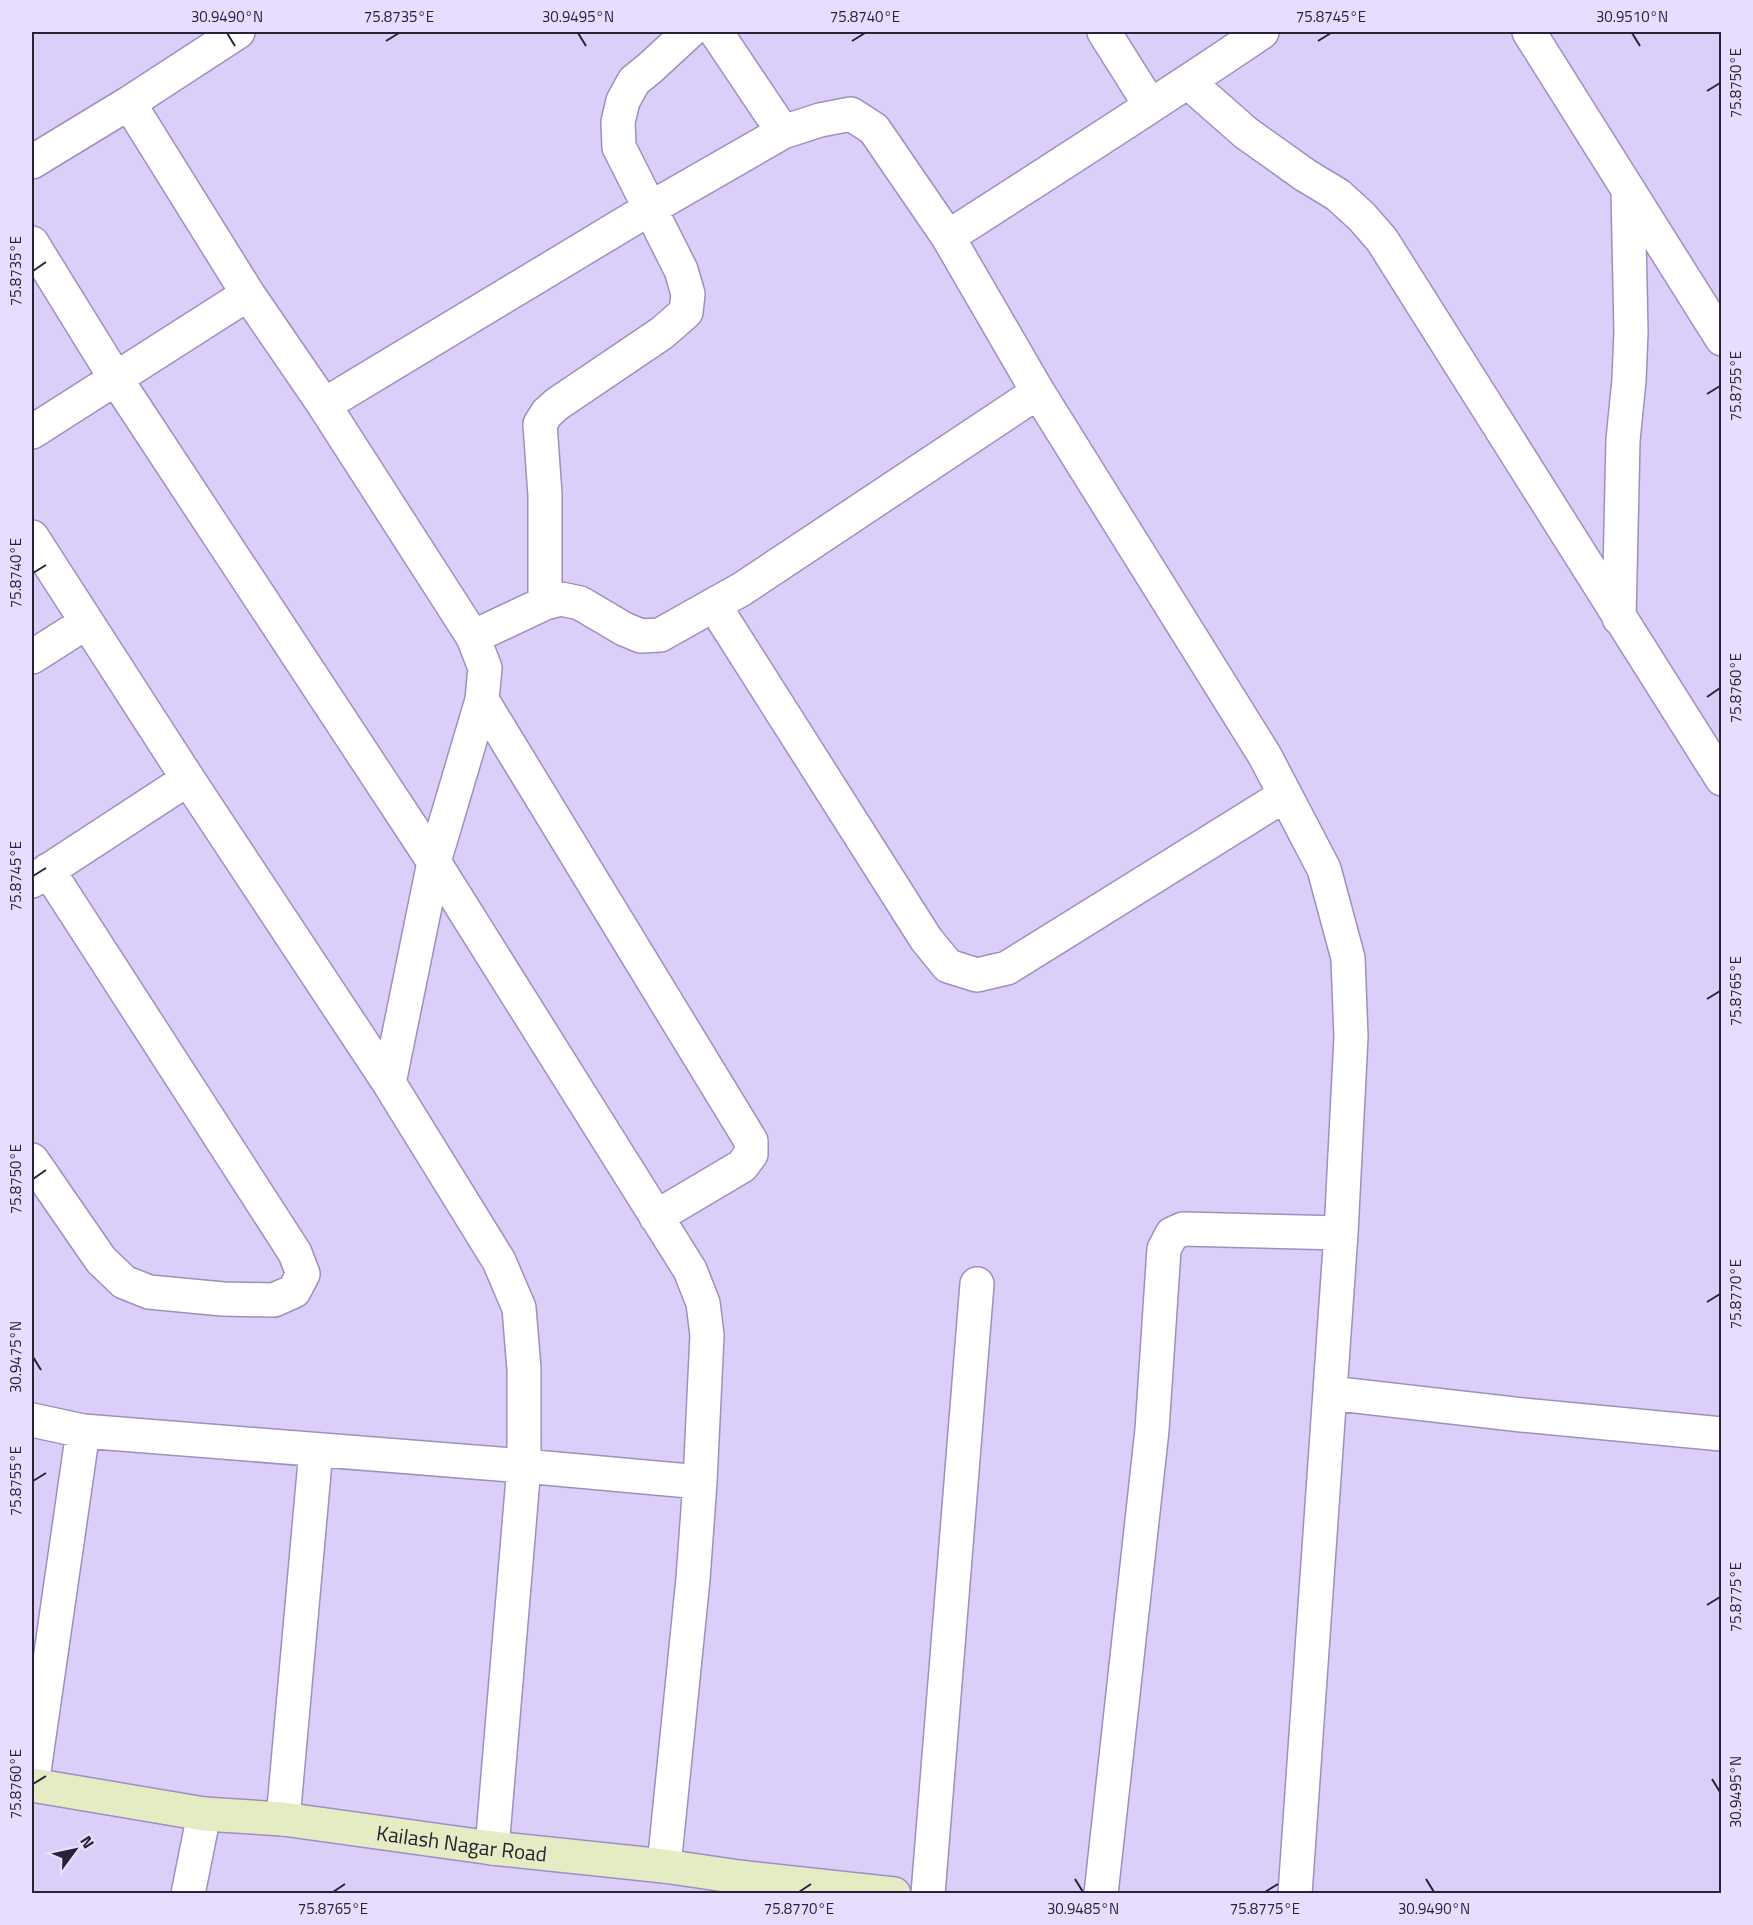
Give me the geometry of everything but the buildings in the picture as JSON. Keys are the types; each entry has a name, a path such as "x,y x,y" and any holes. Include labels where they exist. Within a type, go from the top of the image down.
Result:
{"street":[{"path":"32,162 129,103 238,32"},
{"path":"545,603 545,495 540,424 547,413 558,404 662,333 686,312 688,294 681,270 619,147 618,122 623,101 634,81 689,32"},
{"path":"716,32 783,132"},
{"path":"1104,32 1150,105"},
{"path":"948,237 1262,32"},
{"path":"1529,32 1722,339"},
{"path":"1188,82 1246,133 1305,175 1338,195 1382,240 1722,779"},
{"path":"129,103 248,294 324,405 472,636 485,668 482,700 434,862 389,1083"},
{"path":"324,405 649,209 783,132 820,120 850,114 874,129 948,237 1038,393 1265,756 1324,869 1348,958 1351,1037 1341,1233 1295,1893"},
{"path":"1619,618 1623,440 1631,332 1628,190"},
{"path":"32,243 116,379 434,862 690,1270 703,1303 707,1335 700,1482 693,1579 664,1866"},
{"path":"32,432 248,294"},
{"path":"472,636 545,603 561,599 580,603 624,629 641,636 660,635 769,571 1038,393"},
{"path":"32,537 188,779 389,1083 499,1261 519,1308 524,1369 524,1466 492,1848"},
{"path":"714,605 926,939 948,966 977,975 1006,968 1285,795"},
{"path":"32,657 87,622"},
{"path":"482,700 751,1141 751,1154 742,1166 656,1217"},
{"path":"32,1160 101,1260 124,1282 149,1292 223,1299 274,1300 294,1291 303,1274 295,1253 40,876 188,779"},
{"path":"1101,1893 1152,1430 1164,1249 1172,1234 1184,1229 1341,1233"},
{"path":"928,1893 977,1284"},
{"path":"1330,1393 1522,1415 1722,1434"},
{"path":"32,1420 83,1431 700,1482"},
{"path":"32,1785 83,1431"},
{"path":"283,1819 316,1450"},
{"name":"Kailash Nagar Road","path":"32,1785 204,1814 283,1819 492,1848 664,1866 738,1885 894,1893"},
{"path":"188,1893 204,1814"}]}
